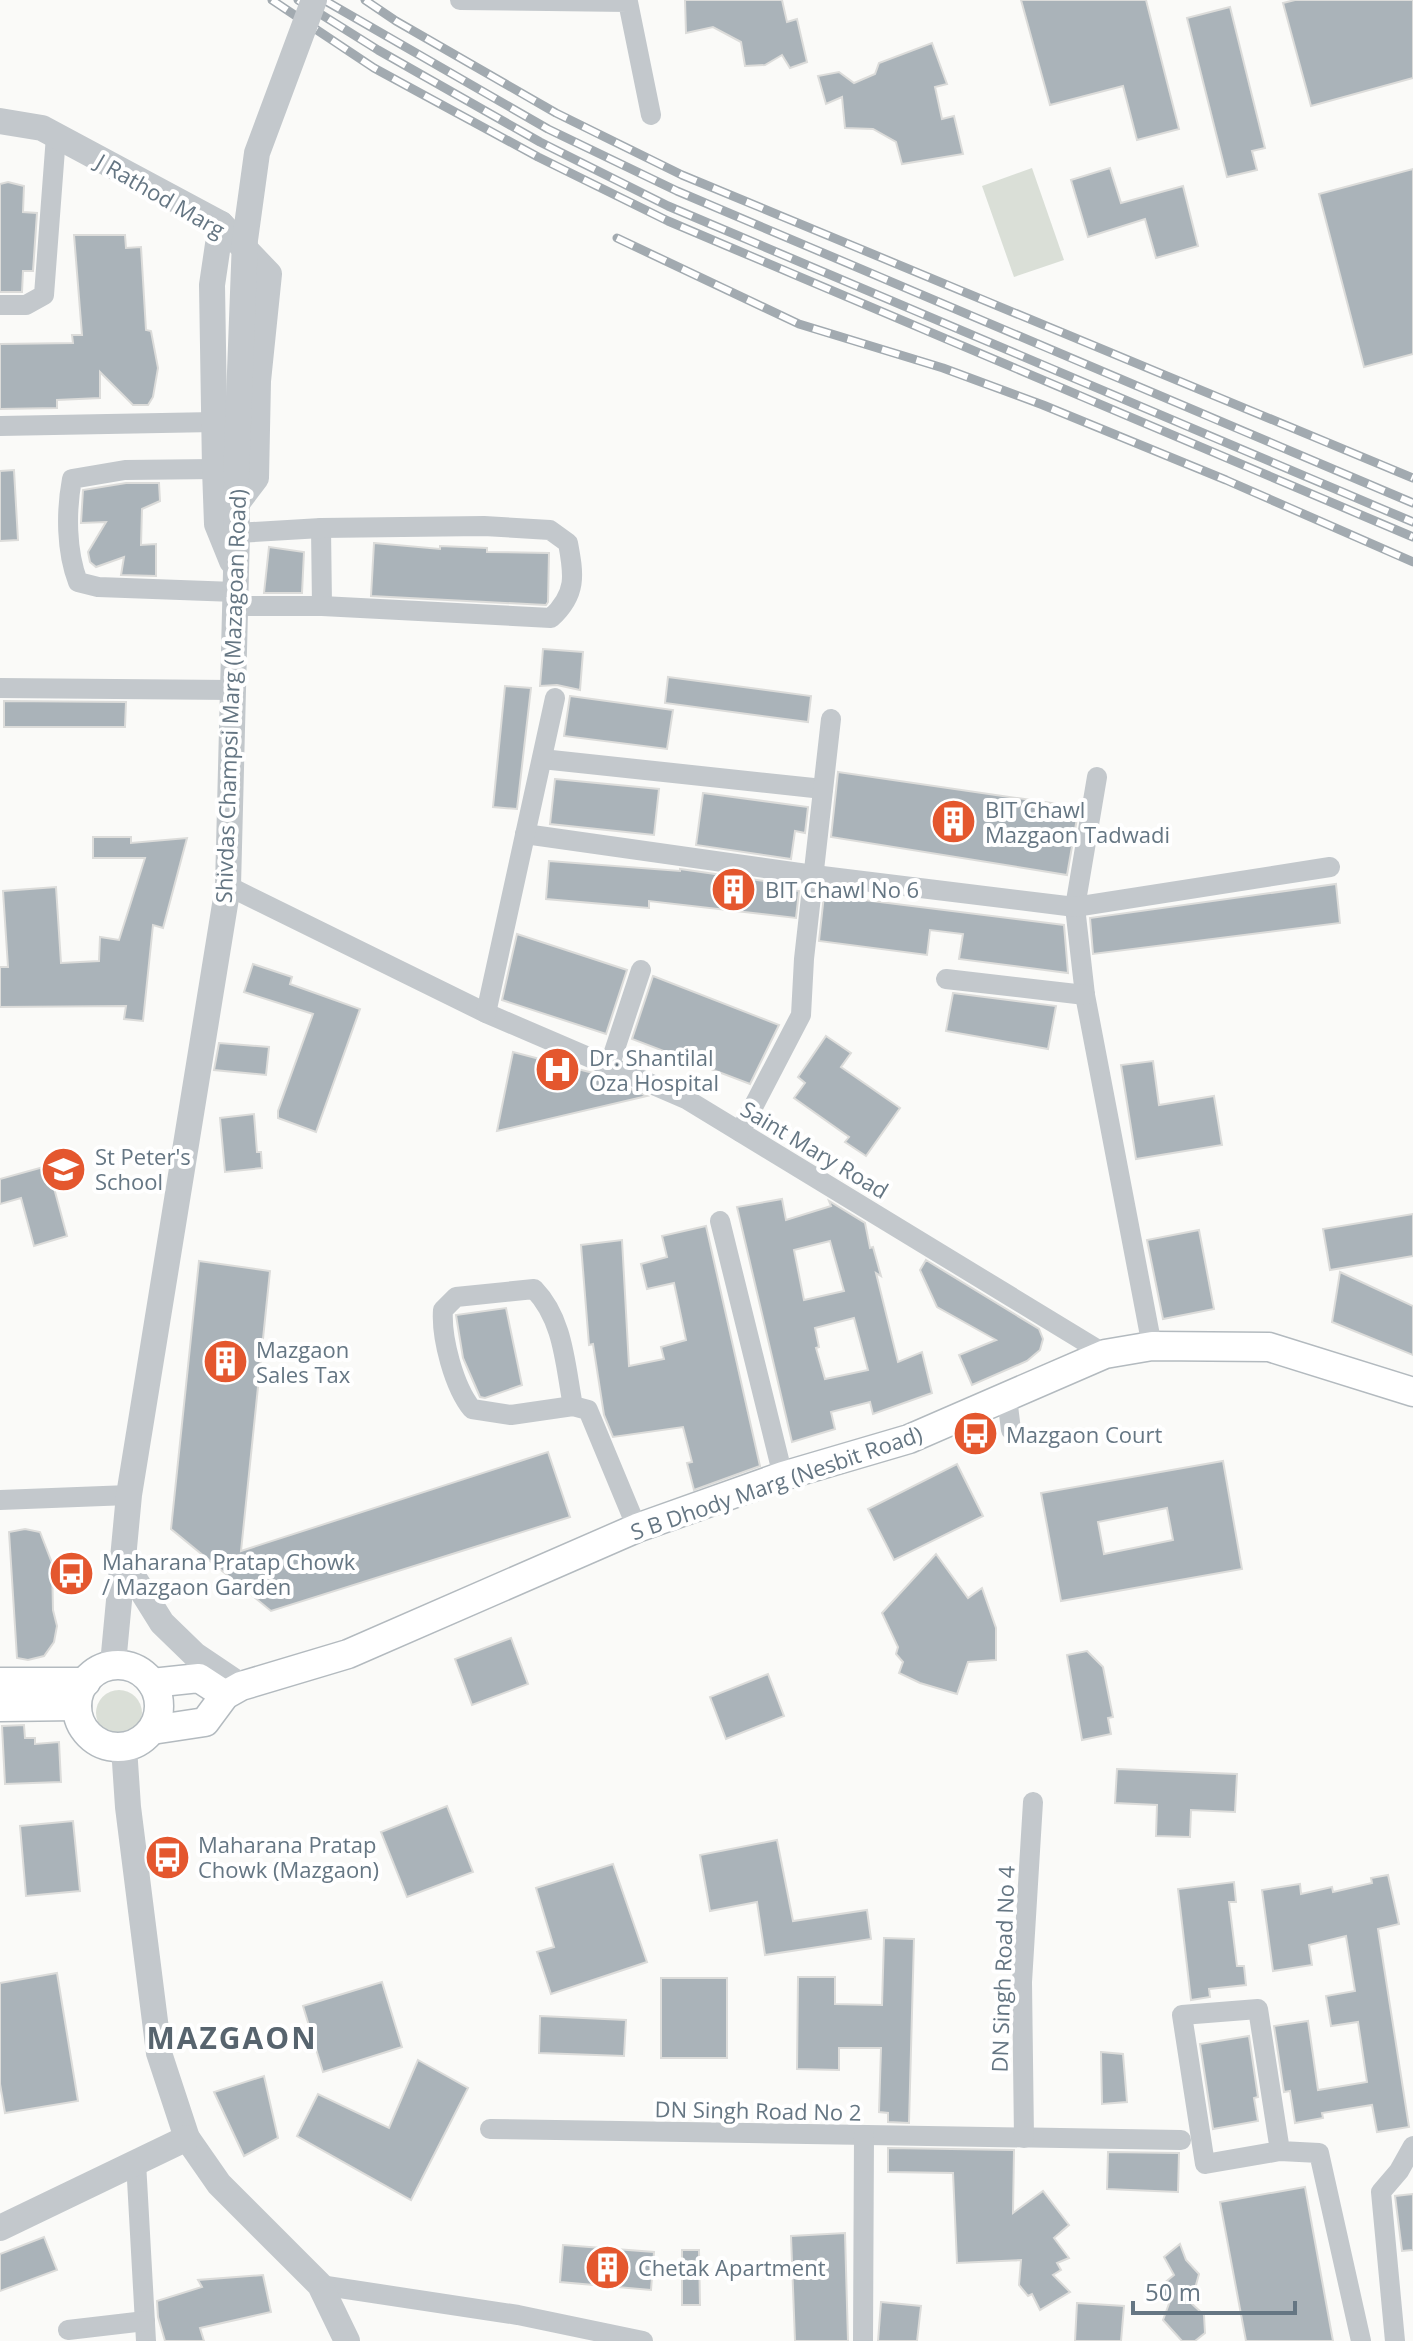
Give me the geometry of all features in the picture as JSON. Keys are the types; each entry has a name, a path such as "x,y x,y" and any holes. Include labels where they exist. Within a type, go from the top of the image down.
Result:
{"main road":[{"name":"S B Dhody Marg (Nesbit Road)","path":"233,1690 348,1654 637,1528 783,1476 909,1439 1105,1354 1152,1346 1269,1347 1413,1392"},
{"path":"113,1664 132,1667 145,1674 158,1698 158,1713 152,1730 135,1745 108,1746 85,1732 82,1694 94,1672 113,1664"},
{"path":"152,1683 199,1678 233,1690 205,1722 152,1730"},
{"path":"0,1682 82,1694"},
{"path":"0,1707 82,1694"}],"street":[{"name":"Shivdas Champsi Marg (Mazagoan Road)","path":"113,1664 129,1495 228,886 237,533 229,483 245,240 257,153 314,0"},
{"path":"460,0 628,2 651,115"},
{"name":"J Rathod Marg","path":"0,121 42,128 221,224 269,274 258,381 256,478 229,483"},
{"path":"0,305 26,305 44,295 56,136"},
{"path":"221,224 212,285 215,422 229,483 217,524 235,589"},
{"path":"0,426 215,422"},
{"path":"229,483 125,470 72,479 68,501 73,568 78,582 98,587 235,589 322,606 551,618 570,596 573,568 568,543 550,530 484,526 321,528 237,533"},
{"path":"321,528 322,606"},
{"path":"0,688 231,690"},
{"path":"486,1013 555,698"},
{"path":"740,1132 801,1015 804,959 831,719"},
{"path":"542,759 823,789"},
{"path":"1097,777 1075,907 1085,995 1152,1346"},
{"path":"525,834 814,875 1075,907 1330,867"},
{"name":"Saint Mary Road","path":"228,886 486,1013 686,1099 1105,1354"},
{"path":"609,1067 641,970"},
{"path":"946,979 1085,995"},
{"path":"720,1221 783,1476"},
{"path":"573,1406 556,1320 546,1301 534,1289 456,1297 443,1310 442,1324 460,1395 472,1409 511,1415 573,1406 588,1410 637,1528"},
{"path":"1007,1398 1011,1430"},
{"path":"0,1500 129,1495"},
{"path":"124,1562 162,1623 233,1690"},
{"path":"124,1747 128,1807 159,2053 187,2138 219,2184 320,2285 347,2341"},
{"name":"DN Singh Road No 4","path":"1024,2138 1022,1982 1033,1802"},
{"path":"1280,2151 1258,2009 1182,2015 1205,2164 1280,2151 1319,2153 1361,2341"},
{"name":"DN Singh Road No 2","path":"490,2129 1181,2140"},
{"path":"863,2341 864,2135"},
{"path":"0,2228 187,2138"},
{"path":"1395,2341 1381,2192 1399,2171 1413,2146"},
{"path":"68,2330 145,2331 136,2162"},
{"path":"320,2285 518,2315 643,2341"}],"shaded area":[{"path":"1032,168 1064,260 1014,277 982,186"},
{"path":"119,1690 136,1696 142,1713 136,1730 119,1736 102,1730 96,1713 102,1696"}],"building":[{"path":"685,0 782,0 787,22 797,19 807,62 790,68 782,55 765,65 745,66 741,42 713,27 686,33"},
{"path":"1021,0 1146,0 1179,129 1137,140 1123,86 1050,105"},
{"path":"1295,0 1413,0 1413,78 1311,106 1283,3"},
{"path":"1230,7 1265,148 1252,151 1257,170 1227,177 1187,18"},
{"path":"932,43 947,84 935,87 942,119 954,116 963,154 902,164 896,142 873,129 845,128 842,97 826,104 818,76 839,72 854,83 875,74 879,63"},
{"path":"1110,168 1121,203 1183,186 1198,246 1156,258 1145,219 1088,237 1071,180"},
{"path":"1413,169 1413,354 1364,367 1319,194"},
{"path":"8,182 24,186 23,212 37,213 33,271 23,271 22,292 0,292 0,184"},
{"path":"74,235 125,235 126,248 141,247 146,330 151,331 158,368 153,397 148,405 133,405 100,372 100,398 57,400 57,408 0,409 0,344 73,343 72,335 82,335"},
{"path":"14,470 18,540 0,541 0,471"},
{"path":"126,483 159,483 160,501 142,509 141,545 156,544 156,576 121,575 124,557 96,567 90,562 88,552 106,522 81,523 83,490"},
{"path":"374,543 440,549 440,546 487,548 487,552 549,553 548,602 546,605 371,596"},
{"path":"269,547 304,552 302,593 264,593"},
{"path":"543,649 583,652 580,690 557,685 540,686"},
{"path":"668,677 811,696 808,722 665,703"},
{"path":"505,686 531,688 517,809 493,807"},
{"path":"570,696 673,710 667,749 564,736"},
{"path":"4,701 126,702 125,727 4,727"},
{"name":"BIT Chawl Mazgaon Tadwadi","path":"838,772 1079,807 1067,875 831,837"},
{"path":"555,779 659,789 654,835 550,824"},
{"path":"703,793 808,807 805,833 795,831 791,859 696,845"},
{"path":"93,837 131,837 131,843 187,838 163,928 153,925 143,1021 124,1019 126,1006 0,1007 0,967 8,967 3,891 56,887 61,963 99,961 100,937 119,940 145,858 93,858"},
{"path":"549,861 680,869 792,885 791,890 799,891 796,918 649,901 649,908 546,899"},
{"path":"1336,884 1340,923 1093,954 1090,918"},
{"path":"824,895 1064,925 1068,973 959,959 963,934 930,930 927,955 819,941"},
{"path":"517,934 627,970 606,1034 502,1000"},
{"path":"253,964 292,977 290,984 360,1009 316,1132 278,1118 313,1014 244,992"},
{"path":"653,976 779,1025 750,1084 632,1039"},
{"path":"953,993 1056,1006 1048,1049 946,1031"},
{"path":"826,1036 851,1053 841,1067 900,1108 866,1156 845,1142 849,1137 794,1098 805,1083 798,1077"},
{"path":"219,1043 269,1047 266,1075 214,1070"},
{"path":"513,1052 593,1073 647,1096 497,1131"},
{"path":"1153,1061 1159,1105 1214,1096 1222,1145 1136,1159 1121,1065"},
{"path":"254,1114 257,1152 261,1152 262,1168 225,1172 220,1118"},
{"path":"76,1158 82,1180 54,1188 67,1236 34,1246 21,1198 0,1204 0,1179"},
{"path":"782,1199 786,1220 831,1206 829,1201 865,1223 870,1248 873,1247 881,1276 876,1273 898,1362 922,1352 932,1393 873,1414 870,1402 831,1412 835,1429 792,1442 737,1207","holes":["830,1241 844,1291 804,1300 794,1250","854,1318 868,1370 825,1379 816,1348 819,1347 815,1328"]},
{"path":"1413,1214 1413,1256 1330,1270 1323,1229"},
{"path":"706,1226 760,1466 694,1490 687,1463 692,1462 683,1427 613,1437 604,1415 593,1344 589,1345 581,1245 622,1240 629,1366 664,1359 661,1347 686,1340 674,1283 647,1289 641,1264 667,1257 662,1236"},
{"path":"1199,1230 1214,1309 1163,1319 1147,1240"},
{"path":"926,1260 1039,1329 1043,1339 1040,1350 1027,1361 972,1385 959,1355 996,1340 937,1307 920,1270"},
{"name":"Mazgaon Sales Tax","path":"199,1261 270,1271 241,1551 548,1452 570,1517 271,1611 171,1529"},
{"path":"1340,1272 1413,1306 1413,1355 1332,1322"},
{"path":"506,1308 522,1385 480,1397 463,1358 456,1315"},
{"path":"1223,1461 1242,1569 1061,1601 1041,1493","holes":["1167,1508 1173,1540 1104,1554 1098,1522"]},
{"path":"957,1464 983,1516 894,1560 868,1509"},
{"path":"25,1529 40,1532 52,1563 53,1610 57,1626 54,1642 44,1656 28,1660 17,1658 9,1532"},
{"path":"936,1554 968,1598 982,1588 996,1628 996,1660 968,1662 957,1694 899,1673 903,1662 896,1654 898,1647 882,1613"},
{"path":"511,1638 528,1684 472,1705 455,1659"},
{"path":"1087,1651 1103,1667 1113,1717 1108,1718 1111,1734 1082,1740 1067,1655"},
{"path":"768,1674 784,1716 726,1739 710,1697"},
{"path":"24,1725 25,1738 35,1738 35,1744 59,1742 61,1782 5,1784 2,1726"},
{"path":"1117,1769 1237,1774 1235,1812 1191,1810 1190,1837 1156,1836 1157,1805 1115,1803"},
{"path":"447,1806 473,1872 407,1897 381,1832"},
{"path":"73,1821 80,1891 26,1896 20,1826"},
{"path":"777,1840 793,1921 867,1910 871,1939 765,1955 757,1902 710,1911 700,1855"},
{"path":"613,1864 647,1962 551,1994 537,1952 554,1947 536,1888"},
{"path":"1388,1875 1399,1924 1378,1929 1409,2127 1377,2132 1372,2105 1322,2113 1323,2118 1295,2123 1290,2091 1284,2092 1274,2026 1308,2021 1318,2090 1367,2082 1358,2022 1331,2026 1326,1996 1355,1991 1346,1936 1309,1945 1312,1965 1273,1971 1262,1890 1300,1884 1301,1894 1332,1887 1333,1892 1372,1883 1371,1878"},
{"path":"1234,1882 1236,1902 1229,1902 1237,1966 1244,1966 1246,1985 1209,1989 1210,1997 1191,2000 1178,1889"},
{"path":"884,1938 914,1939 909,2123 888,2122 888,2113 879,2112 881,2048 839,2048 839,2070 797,2069 798,1977 835,1977 835,2004 882,2005"},
{"path":"57,1973 78,2101 5,2113 0,2084 0,1983"},
{"path":"661,1978 727,1978 727,2058 661,2058"},
{"path":"382,1982 402,2047 323,2072 303,2006"},
{"path":"540,2016 626,2020 624,2056 539,2053"},
{"path":"1249,2036 1258,2097 1254,2098 1258,2121 1213,2129 1200,2044"},
{"path":"1101,2052 1123,2054 1127,2102 1102,2104"},
{"path":"418,2060 468,2088 411,2200 297,2136 318,2094 389,2128"},
{"path":"264,2076 278,2138 244,2156 214,2092"},
{"path":"888,2148 1014,2150 1013,2213 1043,2191 1069,2225 1054,2238 1069,2258 1057,2263 1061,2270 1053,2275 1070,2292 1040,2310 1032,2294 1028,2296 1019,2285 1021,2260 957,2263 953,2173 888,2172"},
{"path":"1108,2152 1179,2153 1178,2192 1107,2189"},
{"path":"1305,2187 1333,2341 1246,2341 1220,2202"},
{"path":"1413,2194 1413,2250 1402,2251 1395,2196"},
{"path":"845,2233 848,2341 795,2341 791,2236"},
{"path":"44,2237 57,2270 0,2291 0,2254"},
{"path":"1180,2244 1186,2260 1199,2274 1191,2303 1204,2315 1205,2333 1195,2341 1182,2341 1163,2320 1170,2301 1157,2289 1174,2275 1164,2257"},
{"name":"Chetak Apartment","path":"563,2245 654,2252 651,2290 560,2282"},
{"path":"682,2250 699,2250 700,2305 682,2305"},
{"path":"263,2275 271,2312 200,2328 204,2341 165,2341 157,2301 202,2287 198,2280"},
{"path":"881,2302 921,2306 917,2341 878,2341"},
{"path":"1077,2303 1124,2306 1121,2341 1075,2341"}],"railway":[{"path":"272,0 374,68 538,157 668,221 1413,537"},
{"path":"298,0 378,50 540,142 668,206 1413,522"},
{"path":"324,0 548,129 677,191 1413,503"},
{"path":"365,0 556,113 682,175 1413,478"},
{"path":"617,238 799,324 943,368 1043,405 1226,480 1413,562"}],"place":[{"name":"BIT Chawl Mazgaon Tadwadi","path":"954,822"},
{"name":"BIT Chawl No 6","path":"734,889"},
{"name":"Dr. Shantilal Oza Hospital","path":"558,1070"},
{"name":"St Peter's School","path":"64,1169"},
{"name":"Mazgaon Sales Tax","path":"225,1362"},
{"name":"Mazgaon Court","path":"975,1434"},
{"name":"Maharana Pratap Chowk / Mazgaon Garden","path":"71,1574"},
{"name":"Maharana Pratap Chowk (Mazgaon)","path":"167,1857"},
{"name":"Chetak Apartment","path":"607,2267"}],"district":[{"name":"MAZGAON","path":"232,2037"}]}
